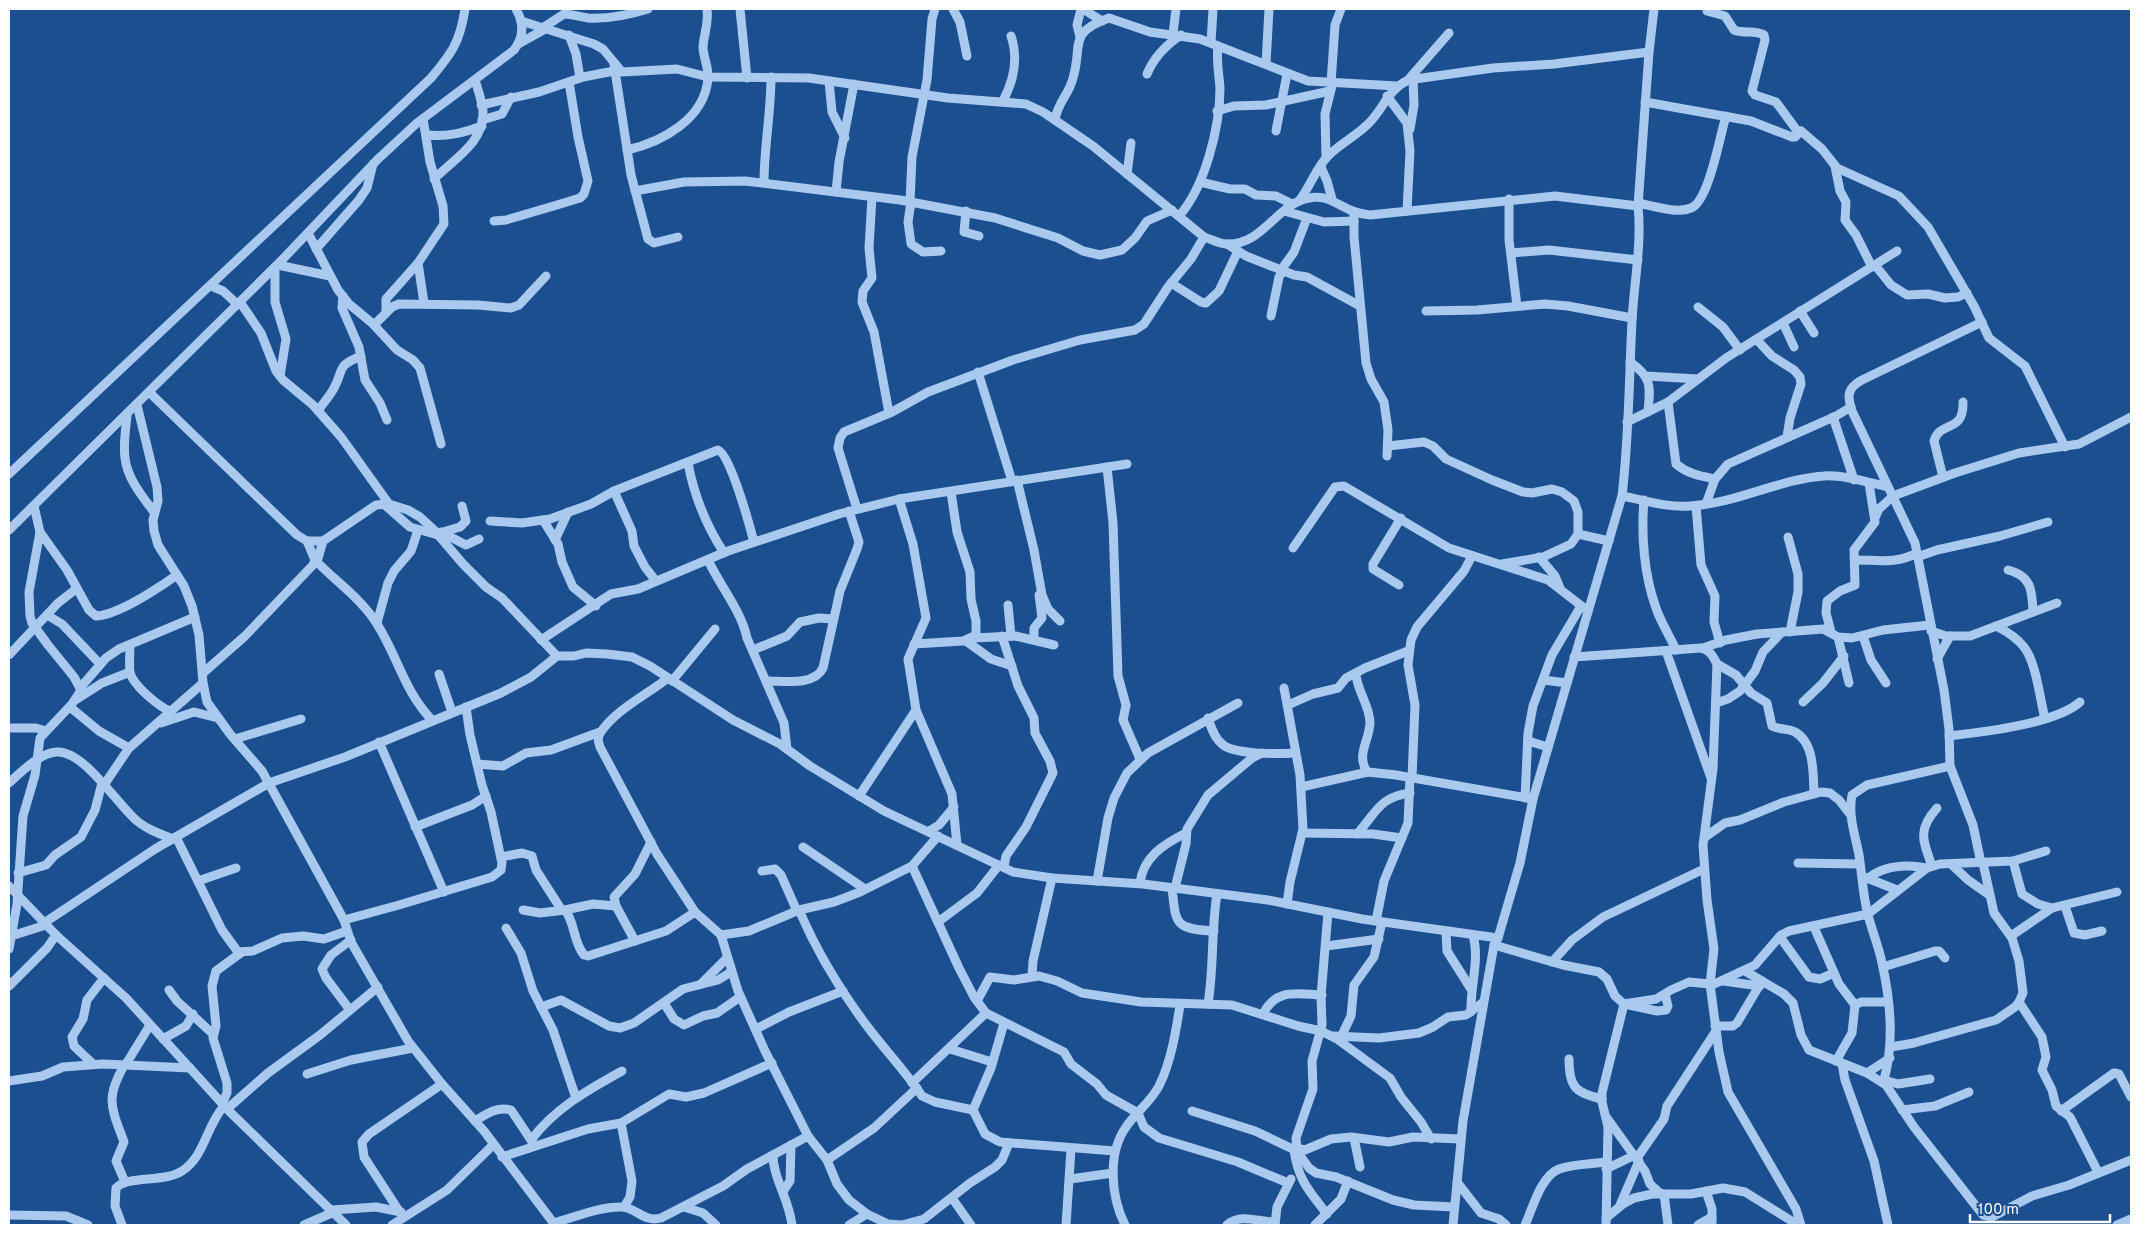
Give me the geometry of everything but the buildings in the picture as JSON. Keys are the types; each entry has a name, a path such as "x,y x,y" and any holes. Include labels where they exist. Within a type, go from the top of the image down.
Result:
{"street":[{"path":"9,474 431,78 453,51 462,29 465,9"},
{"path":"516,9 523,30 518,44"},
{"path":"9,530 277,266 374,163 423,119 476,80 518,44 572,9"},
{"path":"561,16 568,14 587,18 648,9"},
{"path":"626,150 644,146 672,133 695,111 704,96 708,77 703,46 709,20 707,9"},
{"path":"740,9 748,78"},
{"path":"935,9 932,19 925,94 912,157 911,202 908,222 911,244 923,252 941,252"},
{"path":"953,9 960,22 967,56"},
{"path":"1080,37 1077,25 1081,9 1102,21"},
{"path":"1147,74 1150,65 1177,35 1176,9"},
{"path":"635,190 684,182 764,183 966,211 1023,226 1058,238 1083,251 1100,255 1122,250 1135,238 1147,221 1176,213 1189,205 1200,182 1210,150 1220,88 1216,65 1213,9"},
{"path":"1266,64 1269,9"},
{"path":"1326,157 1325,124 1331,86 1334,25 1341,9"},
{"path":"1529,799 1548,747 1567,683 1584,609 1609,540 1622,496 1626,459 1632,318 1640,227 1638,205 1654,9"},
{"path":"1707,11 1725,16 1734,30 1746,33 1759,32 1764,35 1765,40 1752,92 1755,95 1776,102 1798,132"},
{"path":"1055,120 1058,104 1069,89 1074,77 1077,44 1080,37 1087,28 1109,18 1143,30 1177,35 1215,44 1287,74 1331,86 1397,86"},
{"path":"521,21 569,35 603,49 614,67 626,150 649,241 654,243 678,237"},
{"path":"1408,134 1414,106 1411,80 1449,33"},
{"path":"569,35 576,54 580,78"},
{"path":"1003,101 1013,76 1016,58 1011,36"},
{"path":"1227,244 1251,239 1299,201 1310,187 1326,157 1370,122 1387,96 1397,86 1411,80 1493,68 1554,64 1649,52"},
{"path":"482,105 539,92 614,67 622,72 677,69 708,77 771,77 829,80 948,98 1003,101 1034,107 1093,146 1204,237 1227,244 1238,251 1294,275 1308,277 1360,306"},
{"path":"1276,130 1287,74"},
{"path":"764,183 764,161 771,111 771,77"},
{"path":"434,179 476,139 482,123 482,105 476,80"},
{"path":"829,80 832,112 845,138"},
{"path":"494,221 506,220 580,198 584,194 588,181 578,137 569,82"},
{"path":"836,192 839,162 854,84"},
{"path":"1217,111 1234,106 1266,105 1331,86"},
{"path":"1387,96 1407,123 1407,211"},
{"path":"427,135 442,137 458,135 502,114 511,97"},
{"path":"1645,102 1751,121 1792,137 1795,137 1798,132"},
{"path":"1284,211 1324,222 1354,216 1445,209 1509,199 1569,196 1594,203 1638,205 1678,210 1690,209 1696,206 1707,183 1726,116"},
{"path":"386,312 386,299 418,263 444,224 444,206 434,179 423,119"},
{"path":"1798,132 1805,132 1835,166 1899,196 1928,227 1967,293 1990,338 2025,366 2065,447"},
{"path":"1127,174 1131,143"},
{"path":"316,249 359,200 367,188 374,163"},
{"path":"1835,166 1840,191 1846,202 1845,220 1856,235 1873,266 1891,285 1907,295 1928,294 1945,298 1958,297 1967,293"},
{"path":"1321,167 1332,199"},
{"path":"1200,182 1230,189 1245,189 1256,195 1276,196 1299,201 1324,196 1332,199 1354,216 1366,363 1371,379 1384,402 1388,446 1387,456"},
{"path":"872,197 869,248 872,278 863,291 862,302 874,332 889,414"},
{"path":"1509,199 1511,253 1517,306"},
{"path":"1271,316 1279,277 1294,252 1304,217 1299,201"},
{"path":"966,211 964,232 979,236"},
{"path":"308,233 330,276 343,296 397,350 413,360 420,368 441,444"},
{"path":"767,681 806,680 820,674 843,580 858,549 853,510 838,448 840,438 852,428 889,414 909,401 978,372 1053,347 1135,330 1144,324 1171,283 1191,259 1204,237"},
{"path":"1511,253 1549,250 1638,260"},
{"path":"1171,283 1201,302 1206,303 1219,291 1238,251"},
{"path":"1627,422 1668,402 1740,350 1897,251"},
{"path":"418,263 424,303"},
{"path":"277,266 330,276"},
{"path":"277,266 275,302 286,339 280,376"},
{"path":"374,325 386,312 399,304 424,303 511,308 519,305 546,276"},
{"path":"211,286 223,291 239,303 261,333 280,376 318,411 341,437 387,505 410,527 438,534 469,546"},
{"path":"343,296 342,308 355,334 365,380 380,403 387,420"},
{"path":"1426,311 1477,310 1517,306 1568,306 1632,318"},
{"path":"1698,307 1723,327 1740,350"},
{"path":"1800,311 1814,333"},
{"path":"1891,1047 1914,1043 1996,1020 2019,1002 2023,993 2011,936 1994,913 1988,894 1974,825 1950,766 1949,736 1937,658 1915,543 1851,407 1848,396 1852,385 1982,322"},
{"path":"1783,323 1794,347"},
{"path":"1757,340 1772,356 1794,370 1800,377 1801,384 1790,418 1787,437"},
{"path":"318,411 334,388 341,368 349,361 361,356"},
{"path":"1630,362 1646,376 1650,385 1648,412"},
{"path":"978,372 1014,481 1034,550 1042,618 1034,628 1034,639"},
{"path":"1646,376 1698,379"},
{"path":"149,392 297,535 307,541 323,541 376,505 387,505 408,510 420,517 438,534 463,564 486,587 502,598 557,656"},
{"path":"1668,402 1676,464 1684,471 1715,479"},
{"path":"1943,477 1934,441 1938,433 1958,423 1962,417 1963,402"},
{"path":"136,405 157,487 158,502 153,520 158,545 184,586 195,617 207,702 262,771 344,920 349,935 413,1048 475,1121 554,1224 596,1210 624,1207 653,1220 697,1200 808,1136"},
{"path":"1706,504 1715,479 1728,464 1833,417 1851,407"},
{"path":"127,414 124,457 127,468 135,486 154,512"},
{"path":"1833,417 1854,480"},
{"path":"1849,683 1844,656 1826,613 1827,600 1840,591 1855,586 1856,545 1871,529 1879,509 1893,496 1943,477 2019,453 2065,447 2087,440 2131,417"},
{"path":"1388,446 1424,442 1433,446 1446,458 1465,468 1523,492 1532,493 1552,489 1562,492 1576,504 1578,534 1571,544 1539,557 1500,564"},
{"path":"490,521 522,524 543,520 591,504 614,491 718,450 724,454 732,468 754,542"},
{"path":"688,463 694,494 708,526 724,553"},
{"path":"541,640 614,593 638,589 724,553 853,510 899,499 1127,464"},
{"path":"1107,467 1113,523 1118,676 1126,705 1123,720 1140,759"},
{"path":"1622,496 1666,506 1696,506 1825,475 1888,487"},
{"path":"1868,483 1875,518"},
{"path":"1293,548 1327,496 1339,485 1352,489 1450,548 1536,575 1560,588 1584,609"},
{"path":"614,491 632,530 634,546 645,567 656,581"},
{"path":"951,492 958,532 970,572 977,630 970,639"},
{"path":"899,499 913,544 925,601 926,618 924,627 908,659 916,710 952,794 957,845"},
{"path":"1644,500 1643,539 1652,594 1660,618 1676,650"},
{"path":"34,506 40,532 67,570 89,610 96,616 104,616 138,600 177,575"},
{"path":"438,534 463,525 466,521 462,506"},
{"path":"1696,506 1701,565 1715,596 1714,622 1720,643"},
{"path":"555,540 568,512"},
{"path":"1399,585 1374,569 1372,564 1401,518"},
{"path":"543,520 555,540 573,587 596,606"},
{"path":"1855,560 1903,560 2048,522"},
{"path":"377,623 388,582 394,571 411,551 418,530"},
{"path":"40,532 29,592 30,616 36,628 80,688"},
{"path":"1578,534 1609,540"},
{"path":"1716,703 1735,695 1745,685 1755,671 1763,652 1786,632 1798,592 1798,574 1788,537"},
{"path":"463,564 469,546 479,539"},
{"path":"307,541 316,561 363,606 377,623 386,637 409,691 432,720"},
{"path":"203,673 245,636 308,570 316,561 323,541"},
{"path":"1337,1036 1351,1016 1354,985 1369,967 1379,938 1384,881 1408,823 1415,705 1408,652 1417,627 1464,571 1472,556"},
{"path":"1539,557 1555,576 1560,588"},
{"path":"708,560 741,618 784,723 787,749"},
{"path":"2008,570 2027,578 2030,584 2034,612"},
{"path":"1039,585 1048,609 1060,621"},
{"path":"9,655 47,615 76,589"},
{"path":"1574,657 1703,648 1757,634 1823,630 1852,638 1883,630 1915,628 1931,628 1950,636 1970,636 2056,603"},
{"path":"938,922 977,893 1001,866 1026,827 1053,774 1050,761 1034,733 1034,718 1018,686 1012,666 1007,636 1008,605"},
{"path":"1453,1225 1460,1139 1482,1004 1496,942 1520,863 1529,799 1528,741 1533,706 1556,647 1584,609"},
{"path":"47,615 62,624 100,664"},
{"path":"73,703 80,688 106,658 130,645 195,617"},
{"path":"753,650 787,636 800,622 819,618 833,619"},
{"path":"1996,626 2007,632 2024,647 2033,669 2045,719"},
{"path":"477,764 503,766 526,753 551,750 600,732 616,717 670,679 715,629"},
{"path":"914,644 1007,636 1034,639 1054,645"},
{"path":"1863,636 1871,660 1886,682"},
{"path":"1937,658 1950,636"},
{"path":"970,639 991,659 1012,666"},
{"path":"130,645 130,672 155,704 170,711"},
{"path":"1703,648 1712,654 1717,664 1712,780 1705,837 1704,869 1714,949 1710,985 1716,1029 1728,1092 1796,1209 1799,1225"},
{"path":"1666,651 1712,780"},
{"path":"10,936 45,924 175,838 269,783 379,742 519,684 557,656 574,656 586,652 632,658 670,679 733,720 758,731 884,811 1013,872 1052,878 1140,883 1287,904 1379,922 1473,935 1552,962 1599,972 1606,979 1615,996 1625,1004 1645,1009 1666,1010 1668,1006 1666,994"},
{"path":"1288,705 1313,694 1338,688 1346,678 1379,660 1408,652"},
{"path":"1803,702 1823,683 1844,656"},
{"path":"1717,664 1736,675 1751,694 1770,706 1772,726 1794,732 1806,745 1812,764 1814,794"},
{"path":"9,949 17,894 23,816 35,774 40,738 73,703 102,683 130,672"},
{"path":"1356,673 1370,720 1361,753 1361,761 1366,772"},
{"path":"439,674 452,712"},
{"path":"1543,680 1567,683"},
{"path":"18,873 46,865 55,855 81,838 95,810 103,784 129,748 203,683"},
{"path":"1284,688 1301,787 1302,833 1290,882 1287,904"},
{"path":"1097,880 1114,798 1127,773 1140,759 1238,702"},
{"path":"1949,736 2045,719 2065,713 2080,702"},
{"path":"73,703 99,731 129,748"},
{"path":"344,920 444,892 492,876 501,870 501,857 477,764 466,707"},
{"path":"859,796 916,710"},
{"path":"156,724 194,712 218,718"},
{"path":"1208,718 1223,746 1230,749 1262,753 1295,753"},
{"path":"235,739 301,719"},
{"path":"9,728 36,728 46,731"},
{"path":"600,732 598,739 600,747 651,842 695,912 721,935 740,997 808,1136 827,1160 843,1194 868,1214 888,1224 902,1225 924,1219 970,1182 995,1167 1002,1160 1009,1143"},
{"path":"1528,741 1548,747"},
{"path":"379,742 444,892"},
{"path":"9,783 36,761 54,752 70,754 103,784 136,820 175,838 226,939 238,952 253,951 282,938 303,936 324,939 349,935"},
{"path":"1214,931 1197,930 1180,924 1175,913 1173,888 1186,844 1186,833 1188,826 1210,792 1252,758 1262,753"},
{"path":"1950,766 1867,784 1852,795 1850,815 1860,864 1865,878 1868,914 1883,967 1888,1002 1891,1047 1884,1082 1902,1110 1950,1170 1966,1196 1985,1216 1989,1225"},
{"path":"1301,787 1366,772 1411,777 1529,799"},
{"path":"1357,834 1378,806 1387,799 1410,793"},
{"path":"1705,837 1725,823 1740,820 1784,802 1814,794 1830,793 1840,800 1850,815"},
{"path":"415,827 472,805 486,796"},
{"path":"929,831 939,825 954,807"},
{"path":"1930,867 1922,834 1924,825 1937,808"},
{"path":"1140,883 1141,872 1150,857 1174,839 1186,833"},
{"path":"1302,833 1357,834 1402,838"},
{"path":"721,935 758,928 798,910 834,902 865,889 912,866 938,836"},
{"path":"635,941 616,906 614,897 635,874 651,842"},
{"path":"803,847 865,889"},
{"path":"1865,878 1875,872 1892,867 1912,865 1930,867 2013,861 2046,851"},
{"path":"501,857 522,853 532,856 536,870 563,910 568,914 577,944 584,955 594,955 666,931 695,912"},
{"path":"2013,861 2022,894 2038,904 2052,908 2117,892"},
{"path":"1798,863 1860,864"},
{"path":"1951,864 1967,879 1988,894"},
{"path":"912,866 959,968 977,1001 986,1013 1064,1052 1071,1064 1097,1084 1106,1095 1138,1113 1144,1127 1159,1138 1238,1162 1288,1184 1306,1189"},
{"path":"1625,1004 1656,999 1689,982 1710,985 1723,981 1755,965 1780,937 1789,931 1868,914 1897,890 1930,867"},
{"path":"198,881 236,868"},
{"path":"762,871 775,869 781,875 812,940 843,991 867,1026 922,1096 935,1102 973,1110"},
{"path":"1552,962 1572,940 1603,917 1704,869"},
{"path":"1032,976 1035,952 1052,878"},
{"path":"1865,878 1897,890"},
{"path":"9,886 56,935 104,978 150,1025 224,1107 346,1225"},
{"path":"1208,1004 1217,894"},
{"path":"523,910 540,913 593,904 616,906"},
{"path":"2065,906 2074,933 2085,935 2102,931"},
{"path":"2011,936 2052,908"},
{"path":"1328,912 1321,1031 1312,1061 1313,1090 1296,1138 1296,1173 1306,1189 1318,1222 1341,1198 1348,1181"},
{"path":"1814,927 1839,984 1855,1005 1852,1033 1839,1063 1874,1161 1888,1225"},
{"path":"506,928 521,953 533,991 553,1030 576,1098"},
{"path":"1446,932 1447,951 1471,989"},
{"path":"9,986 47,948 56,935"},
{"path":"349,935 331,954 322,969 326,978 350,1010"},
{"path":"1471,1012 1471,989 1476,960 1473,935"},
{"path":"1780,937 1809,977 1820,979 1834,973"},
{"path":"1326,946 1379,938"},
{"path":"1883,967 1935,951 1940,951 1945,958"},
{"path":"213,1034 216,1026 212,986 213,977 221,966 242,952"},
{"path":"701,984 727,958"},
{"path":"1744,971 1761,984 1793,1003 1805,1045 1814,1053 1867,1073 1884,1082 1898,1084 1930,1079"},
{"path":"541,1007 561,1000 608,1026 620,1028 634,1023 683,989 718,980 731,972"},
{"path":"977,1001 990,977 1014,980 1032,976 1057,981 1082,993 1180,1005 1232,1005 1337,1036 1379,1038 1419,1032 1433,1027 1448,1017 1466,1015 1482,1004"},
{"path":"92,1064 74,1046 72,1037 83,1020 88,1000 104,978"},
{"path":"1723,981 1761,984"},
{"path":"1619,1207 1637,1158 1664,1119 1667,1106 1716,1029 1733,1026 1738,1023 1761,984"},
{"path":"122,1225 117,1215 114,1195 120,1184 164,1178 189,1166 195,1161 213,1119 224,1107 268,1073 294,1056 378,987"},
{"path":"169,990 177,1001 213,1034 227,1084 224,1107"},
{"path":"756,1029 789,1012 843,991"},
{"path":"1263,1014 1269,1003 1281,996 1322,995"},
{"path":"664,1003 674,1019 684,1025 702,1016 717,1013 740,997"},
{"path":"1855,1005 1861,1002 1888,1002"},
{"path":"2019,1002 2042,1038 2046,1057 2042,1070 2052,1090 2056,1106 2070,1116 2098,1172"},
{"path":"1605,1222 1608,1127 1602,1099 1625,1004"},
{"path":"1125,1225 1118,1212 1114,1173 1115,1151 1124,1128 1149,1102 1160,1084 1176,1029 1180,1005"},
{"path":"827,1160 874,1128 986,1013"},
{"path":"163,1039 186,1026 193,1014"},
{"path":"1004,1023 992,1062 973,1110 984,1134 992,1140 1009,1143 1115,1151"},
{"path":"125,1182 116,1161 124,1142 111,1110 110,1099 114,1085 150,1025"},
{"path":"1337,1036 1390,1078 1431,1139"},
{"path":"307,1074 351,1060 413,1048"},
{"path":"950,1049 992,1062"},
{"path":"1867,1073 1890,1058"},
{"path":"1569,1059 1569,1077 1576,1090 1582,1094 1602,1099"},
{"path":"502,1157 533,1143 621,1122 669,1094 686,1097 704,1093 772,1063"},
{"path":"9,1081 42,1076 63,1067 92,1064 190,1068"},
{"path":"533,1143 542,1125 576,1098 622,1071"},
{"path":"2061,1111 2114,1073 2120,1074 2131,1097"},
{"path":"399,1211 364,1157 362,1142 369,1134 442,1084"},
{"path":"1902,1110 1935,1106 1969,1092"},
{"path":"475,1121 495,1110 504,1108 511,1110 533,1143"},
{"path":"1192,1111 1255,1131 1296,1150 1305,1150 1331,1140 1354,1138 1389,1142 1413,1137 1460,1139"},
{"path":"1606,1117 1637,1158 1649,1177 1650,1184 1662,1194 1668,1225"},
{"path":"621,1122 632,1181 630,1197 624,1207"},
{"path":"1354,1138 1360,1167"},
{"path":"392,1225 457,1181 494,1145"},
{"path":"784,1190 790,1181 791,1145"},
{"path":"1066,1225 1071,1149"},
{"path":"1296,1150 1313,1171"},
{"path":"773,1155 774,1168 784,1190 792,1225"},
{"path":"1525,1225 1543,1186 1551,1175 1559,1170 1606,1165 1637,1158"},
{"path":"1985,1216 1992,1216 2032,1196 2069,1185 2131,1160"},
{"path":"1276,1178 1313,1171 1348,1181 1400,1202 1414,1205 1454,1207"},
{"path":"1070,1179 1114,1173"},
{"path":"1227,1225 1233,1220 1242,1218 1277,1224 1276,1207 1296,1173"},
{"path":"1456,1182 1480,1213 1499,1219 1506,1225"},
{"path":"1605,1222 1619,1207 1634,1198 1723,1188 1745,1192 1799,1225"},
{"path":"1698,1225 1712,1221 1706,1191"},
{"path":"952,1198 970,1225"},
{"path":"697,1200 709,1218"},
{"path":"684,1206 703,1213 716,1225"},
{"path":"304,1225 333,1211 376,1207 409,1214"},
{"path":"849,1225 868,1214"},
{"path":"9,1215 66,1216 88,1225"},
{"path":"2121,1225 2131,1219"}]}
